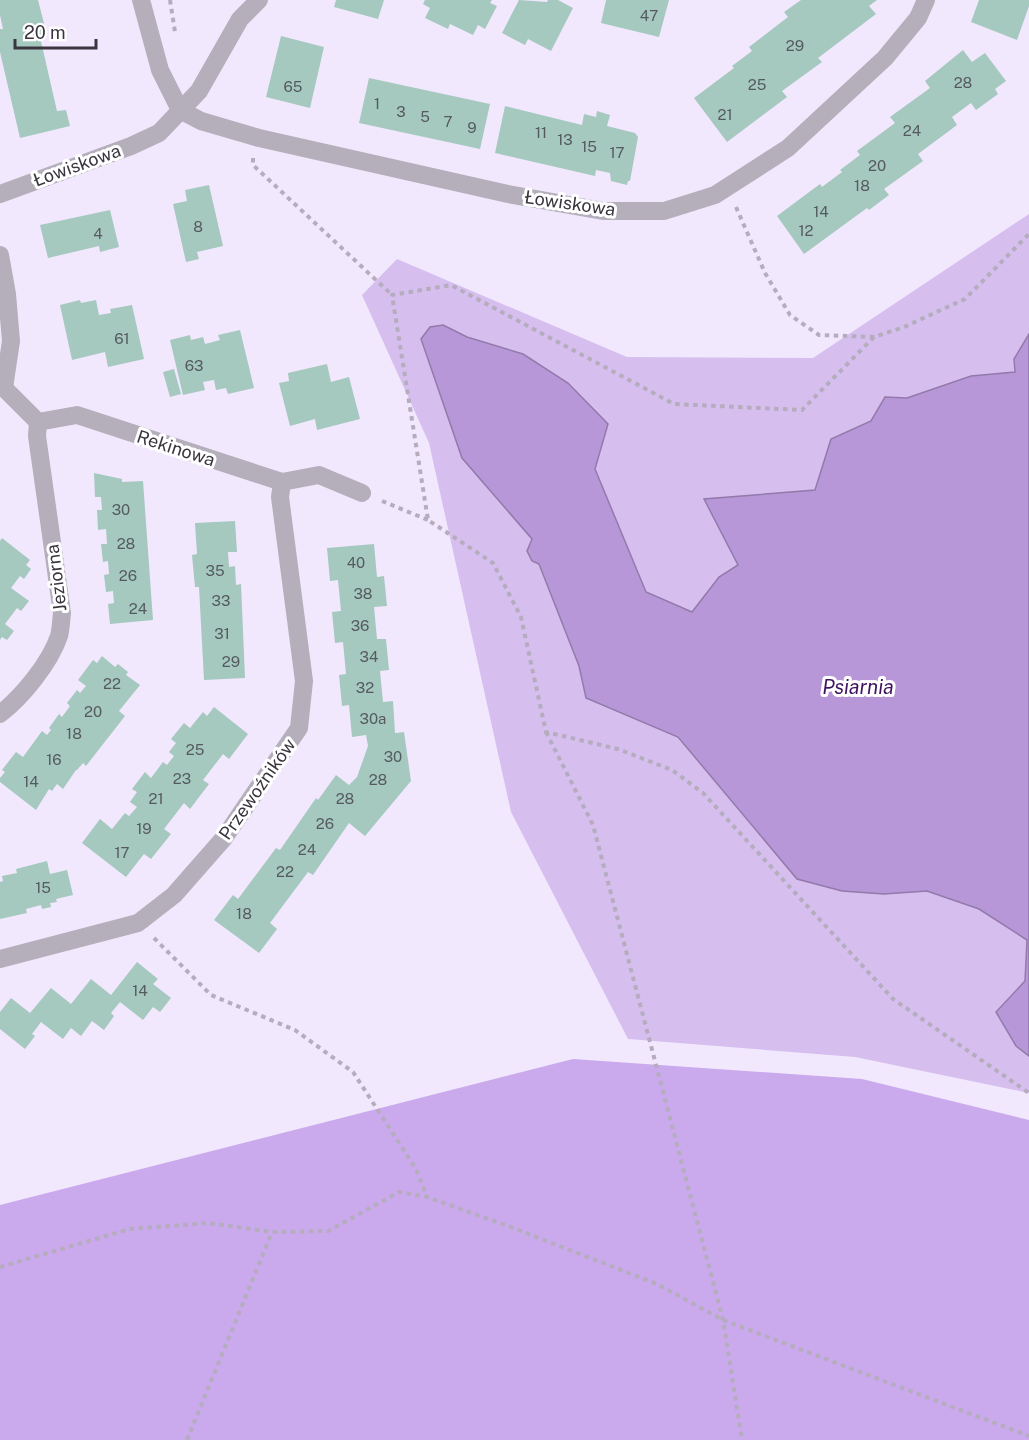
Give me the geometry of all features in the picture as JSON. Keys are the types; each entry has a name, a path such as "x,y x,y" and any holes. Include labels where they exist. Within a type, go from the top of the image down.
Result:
{"street":[{"path":"141,0 160,70 180,111"},
{"name":"Łowiskowa","path":"0,194 131,146 159,133 200,91 240,19 259,0"},
{"name":"Łowiskowa","path":"180,111 201,121 255,137 508,194 603,211 664,211 715,195 788,148 885,58 918,18 926,0"},
{"path":"0,255 7,294 11,341 2,388 38,422"},
{"name":"Rekinowa","path":"38,422 77,415 282,482 319,475 362,493"},
{"name":"Jeziorna","path":"0,714 21,695 43,665 59,636 62,613 38,422"},
{"name":"Przewoźników","path":"0,959 138,923 174,895 224,838 299,728 304,681 280,497 282,482"}],"path":[{"path":"255,137 253,165 392,295 428,520"},
{"path":"728,187 765,273 790,315 819,336 874,338 965,299 1029,234"},
{"path":"392,295 451,285 674,404 802,410 874,338"},
{"path":"362,493 428,520 493,563 521,617 546,732 593,825 723,1320 742,1440"},
{"path":"546,732 618,749 672,770 703,793 893,999 1029,1093"},
{"path":"138,923 211,995 295,1030 353,1072 416,1168 427,1197"},
{"path":"0,1267 130,1228 208,1223 272,1232 328,1231 399,1192 427,1197 508,1226 657,1284 723,1320 1029,1436"},
{"path":"187,1440 272,1232"}],"shaded area":[{"path":"1029,214 1029,1093 855,1057 628,1039 511,812 429,443 362,295 397,259 627,357 813,358"},
{"path":"573,1059 862,1079 1029,1120 1029,1440 0,1440 0,1205"}],"water":[{"name":"Psiarnia","path":"443,325 467,337 523,354 568,383 608,424 595,469 646,592 692,612 719,577 738,565 704,499 815,490 831,439 871,421 885,397 907,398 971,376 1015,372 1014,359 1029,334 1029,1056 1016,1046 996,1012 1025,981 1027,940 979,909 927,891 884,894 842,891 797,879 678,737 586,698 579,666 539,564 532,561 527,551 532,539 462,458 421,339 430,327"}],"building":[{"path":"0,0 38,0 47,35 40,37 57,111 66,110 70,126 20,138 0,52 0,29 3,29"},
{"path":"336,0 384,0 378,19 334,7"},
{"path":"425,0 492,0 490,3 497,6 485,29 478,25 473,35 450,24 448,29 425,18 430,8 423,4"},
{"path":"519,0 547,2 558,0 573,8 551,51 528,39 525,45 502,33"},
{"path":"606,0 669,0 659,37 601,23"},
{"path":"801,0 877,0 869,6 876,14 818,58 822,62 782,91 787,97 727,142 694,98 734,68 732,66 752,51 749,47 788,17 784,12"},
{"path":"979,0 1029,0 1017,40 971,22"},
{"path":"281,36 324,47 310,108 266,97"},
{"path":"963,50 972,62 985,53 1006,81 995,89 998,94 976,110 971,103 952,117 957,125 918,154 923,161 884,189 889,195 869,210 867,208 804,254 777,216 820,184 822,187 842,172 840,170 860,155 857,151 895,123 890,117 930,88 925,81"},
{"path":"369,78 490,104 480,149 359,123"},
{"path":"505,106 582,125 584,114 596,117 597,111 610,115 607,126 635,133 638,137 630,181 627,185 611,181 610,173 596,170 595,176 495,153"},
{"path":"209,185 223,246 197,252 199,259 186,262 173,204 187,201 185,190"},
{"path":"110,210 119,247 100,252 99,246 48,258 40,225"},
{"path":"80,300 81,303 96,300 99,315 111,313 110,309 132,305 144,359 108,367 105,352 72,360 60,305"},
{"path":"240,330 254,388 228,394 226,388 216,390 214,380 203,382 205,390 183,395 170,340 190,335 191,340 203,337 205,344 220,340 218,335"},
{"path":"327,364 331,382 349,377 360,419 317,430 315,419 290,426 279,383 289,381 288,373"},
{"path":"174,369 181,394 170,397 163,372"},
{"path":"94,473 122,479 122,482 143,481 153,620 110,624 108,604 114,603 113,591 106,592 104,575 109,574 108,561 103,562 101,544 107,544 106,529 98,530 97,510 102,510 101,497 95,497"},
{"path":"235,521 237,552 228,552 229,567 235,566 236,585 241,584 245,678 204,680 199,587 195,587 192,555 197,554 195,523"},
{"path":"2,538 30,560 26,565 31,569 24,579 20,576 11,588 29,601 21,611 17,608 5,624 14,631 7,640 2,637 0,640 0,541"},
{"path":"374,544 377,577 384,576 387,606 374,607 377,639 386,639 389,670 380,671 383,702 393,701 395,733 404,732 411,781 365,836 349,823 313,875 308,872 270,923 277,929 259,953 214,920 233,895 238,899 276,848 280,850 316,798 318,800 336,775 349,785 357,777 368,746 366,735 352,737 349,705 342,706 339,675 346,674 343,642 335,643 332,612 341,611 338,580 330,581 327,548"},
{"path":"102,656 115,667 118,664 128,672 126,675 140,685 119,711 125,716 86,766 83,763 76,770 63,789 57,784 52,791 49,789 36,810 0,782 5,772 2,770 16,752 23,757 42,731 47,735 59,714 62,717 70,706 67,703 77,690 80,693 86,686 78,680 93,660 97,663"},
{"path":"214,707 248,734 229,759 223,754 203,780 209,784 190,809 184,803 164,829 171,834 151,859 144,854 126,877 82,843 100,819 112,829 125,813 129,816 137,807 130,802 137,792 132,789 145,772 151,778 163,762 167,765 174,756 169,752 176,743 171,739 184,723 190,728 203,712 207,716"},
{"path":"47,861 50,874 67,870 73,895 56,899 57,902 50,903 51,907 42,909 41,905 26,909 27,913 0,919 2,876 17,873 16,869"},
{"path":"137,962 158,979 153,984 171,998 160,1012 153,1007 143,1020 120,1002 111,1013 114,1016 104,1030 92,1021 81,1036 71,1028 63,1039 41,1022 32,1034 35,1036 25,1049 0,1029 0,1012 11,998 30,1013 51,988 71,1004 91,979 111,995"}]}
